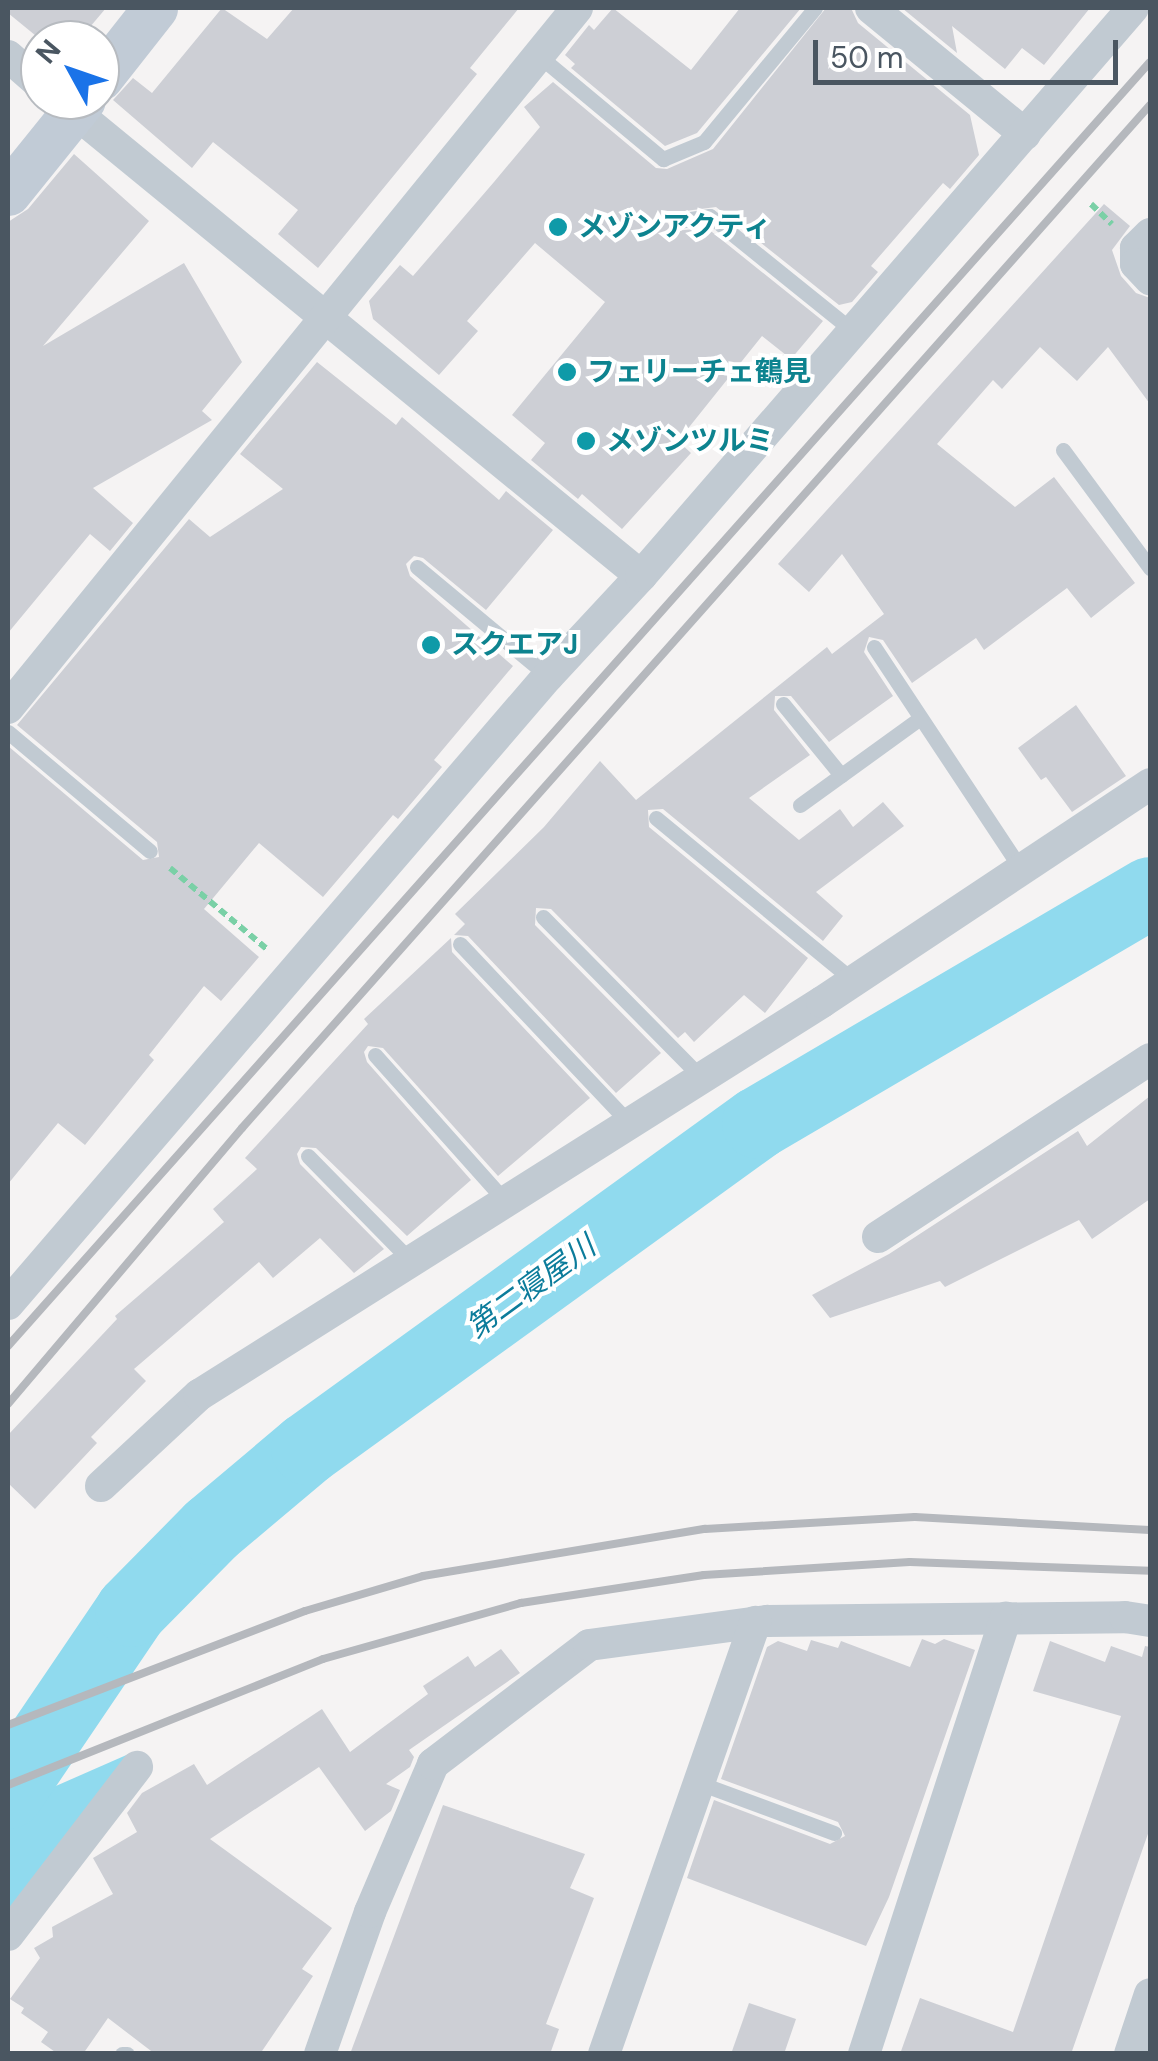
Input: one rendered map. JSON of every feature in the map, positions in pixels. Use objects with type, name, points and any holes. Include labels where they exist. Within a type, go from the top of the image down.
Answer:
[{"type":"street","points":[[120,45],[156,8]]},
{"type":"street","points":[[8,708],[577,8]]},
{"type":"street","points":[[871,8],[1025,134]]},
{"type":"street","points":[[8,1304],[548,676],[642,576],[1133,8]]},
{"type":"street","points":[[8,193],[55,120]]},
{"type":"street","points":[[100,120],[327,318],[642,576]]},
{"type":"street","points":[[1150,234],[1136,248],[1136,264],[1150,279]]},
{"type":"street","points":[[101,1486],[199,1394],[854,982],[1150,784]]},
{"type":"street","points":[[878,1238],[1150,1059]]},
{"type":"street","points":[[320,2054],[370,1912],[433,1764],[589,1645],[755,1622],[1006,1618],[1150,1621]]},
{"type":"street","points":[[864,2054],[1006,1618]]},
{"type":"street","points":[[604,2054],[755,1622]]},
{"type":"street","points":[[8,1935],[137,1767]]},
{"type":"street","points":[[1130,2054],[1150,1994]]},
{"type":"lane","points":[[538,55],[663,159],[704,142],[815,8]]},
{"type":"lane","points":[[678,221],[710,216],[854,332]]},
{"type":"lane","points":[[1063,450],[1150,568]]},
{"type":"lane","points":[[416,567],[548,676]]},
{"type":"lane","points":[[874,648],[1022,871]]},
{"type":"lane","points":[[782,704],[841,776]]},
{"type":"lane","points":[[800,805],[920,718]]},
{"type":"lane","points":[[8,732],[150,851]]},
{"type":"lane","points":[[656,818],[854,982]]},
{"type":"lane","points":[[543,916],[702,1078]]},
{"type":"lane","points":[[460,944],[630,1124]]},
{"type":"lane","points":[[375,1055],[505,1202]]},
{"type":"lane","points":[[308,1156],[410,1262]]},
{"type":"lane","points":[[699,1782],[834,1833]]},
{"type":"path","points":[[150,851],[293,972]]},
{"type":"water","points":[[131,1753],[8,1913],[8,1807]]},
{"type":"building","points":[[8,8],[106,8],[96,20],[20,23],[8,13]]},
{"type":"building","points":[[222,8],[267,39],[294,8],[519,8],[470,68],[477,74],[318,268],[278,234],[298,210],[213,142],[192,168],[120,106],[120,92],[133,78],[152,93]]},
{"type":"building","points":[[613,8],[691,70],[740,8],[801,8],[697,133],[665,146],[571,68],[575,64],[565,55],[589,25],[594,30]]},
{"type":"building","points":[[826,8],[851,8],[858,23],[970,115],[979,155],[950,189],[943,183],[871,266],[878,272],[852,302],[839,305],[716,207],[670,213],[667,222],[673,231],[707,228],[823,321],[791,359],[762,336],[678,441],[691,453],[622,529],[582,494],[578,499],[531,460],[545,443],[512,415],[605,302],[535,243],[467,321],[478,331],[439,375],[373,319],[369,301],[400,265],[413,276],[494,182],[540,127],[524,107],[553,82],[656,168],[667,169],[713,149]]},
{"type":"building","points":[[902,8],[1090,8],[1044,65],[1022,48],[1005,69],[952,26],[957,53]]},
{"type":"building","points":[[74,154],[149,221],[43,346],[184,263],[242,362],[202,411],[212,420],[93,488],[133,523],[110,551],[90,534],[8,633],[8,222],[28,209]]},
{"type":"building","points":[[1104,204],[1130,226],[1112,250],[1121,276],[1136,293],[1150,298],[1150,404],[1108,347],[1077,381],[1040,347],[1002,389],[993,380],[937,444],[1015,507],[1054,477],[1135,583],[1091,618],[1067,588],[984,650],[976,638],[912,683],[883,640],[869,637],[864,652],[893,696],[829,742],[791,696],[775,696],[774,710],[810,755],[749,798],[799,840],[840,809],[853,827],[883,802],[904,826],[816,892],[843,916],[823,941],[663,809],[648,810],[649,827],[808,958],[765,1013],[744,995],[694,1042],[685,1032],[678,1038],[551,909],[536,908],[535,925],[661,1053],[616,1093],[468,936],[454,935],[465,924],[455,914],[544,827],[600,761],[636,800],[827,647],[832,654],[884,614],[842,554],[809,592],[778,564]]},
{"type":"building","points":[[317,362],[396,425],[402,417],[499,500],[506,491],[553,530],[486,610],[423,558],[414,556],[406,564],[410,576],[513,666],[434,760],[442,767],[398,819],[393,815],[323,897],[259,843],[204,909],[259,957],[221,1001],[204,986],[149,1055],[154,1060],[85,1145],[58,1123],[8,1184],[8,746],[143,860],[159,857],[157,842],[17,725],[189,519],[210,537],[283,489],[240,454]]},
{"type":"building","points":[[1076,705],[1126,776],[1072,812],[1046,777],[1041,780],[1018,748]]},
{"type":"building","points":[[451,938],[452,952],[590,1098],[498,1176],[383,1048],[368,1046],[364,1052],[367,1062],[471,1180],[407,1236],[316,1148],[301,1147],[297,1154],[300,1164],[384,1249],[354,1273],[320,1238],[273,1278],[259,1262],[134,1369],[146,1381],[91,1437],[97,1443],[35,1509],[8,1483],[8,1435],[117,1319],[115,1316],[224,1222],[213,1209],[257,1169],[245,1158],[368,1024],[364,1019]]},
{"type":"building","points":[[1150,1096],[1150,1199],[1092,1239],[1079,1220],[945,1287],[940,1281],[830,1318],[812,1295],[889,1254],[1078,1131],[1087,1146]]},
{"type":"building","points":[[922,1639],[935,1644],[944,1639],[975,1650],[889,1897],[866,1946],[687,1878],[714,1800],[830,1844],[845,1836],[838,1822],[721,1779],[767,1647],[778,1641],[807,1651],[811,1640],[838,1648],[841,1641],[910,1667]]},
{"type":"building","points":[[1050,1641],[1105,1662],[1111,1646],[1142,1657],[1145,1646],[1150,1647],[1150,1828],[1071,2054],[900,2054],[920,1998],[1013,2032],[1121,1716],[1033,1691]]},
{"type":"building","points":[[501,1649],[520,1673],[409,1750],[414,1757],[410,1767],[386,1784],[400,1790],[391,1811],[365,1831],[319,1767],[210,1839],[332,1928],[302,1969],[313,1976],[260,2054],[155,2054],[108,2018],[83,2054],[58,2054],[41,2042],[48,2032],[21,2013],[24,2008],[10,1999],[40,1958],[34,1948],[53,1937],[52,1927],[113,1894],[93,1858],[137,1832],[127,1813],[142,1793],[194,1764],[207,1785],[322,1709],[350,1752],[428,1694],[423,1686],[468,1656],[475,1667]]},
{"type":"building","points":[[443,1805],[585,1854],[570,1888],[594,1898],[546,2024],[559,2029],[550,2054],[350,2054]]},
{"type":"building","points":[[749,2003],[796,2019],[784,2054],[731,2054]]},
{"type":"waterway","name":"第二寝屋川","points":[[8,1793],[131,1611],[212,1529],[307,1449],[758,1123],[1150,893]]},
{"type":"railway","points":[[8,1346],[1150,62]]},
{"type":"railway","points":[[8,1404],[242,1128],[1150,105]]},
{"type":"railway","points":[[8,1725],[305,1611],[423,1576],[705,1529],[915,1517],[1150,1530]]},
{"type":"railway","points":[[8,1785],[323,1659],[521,1603],[704,1575],[910,1562],[1150,1571]]},
{"type":"place","name":"メゾンアクティ","points":[[558,227]]},
{"type":"place","name":"フェリーチェ鶴見","points":[[567,372]]},
{"type":"place","name":"メゾンツルミ","points":[[586,441]]},
{"type":"place","name":"スクエアJ","points":[[431,645]]}]
